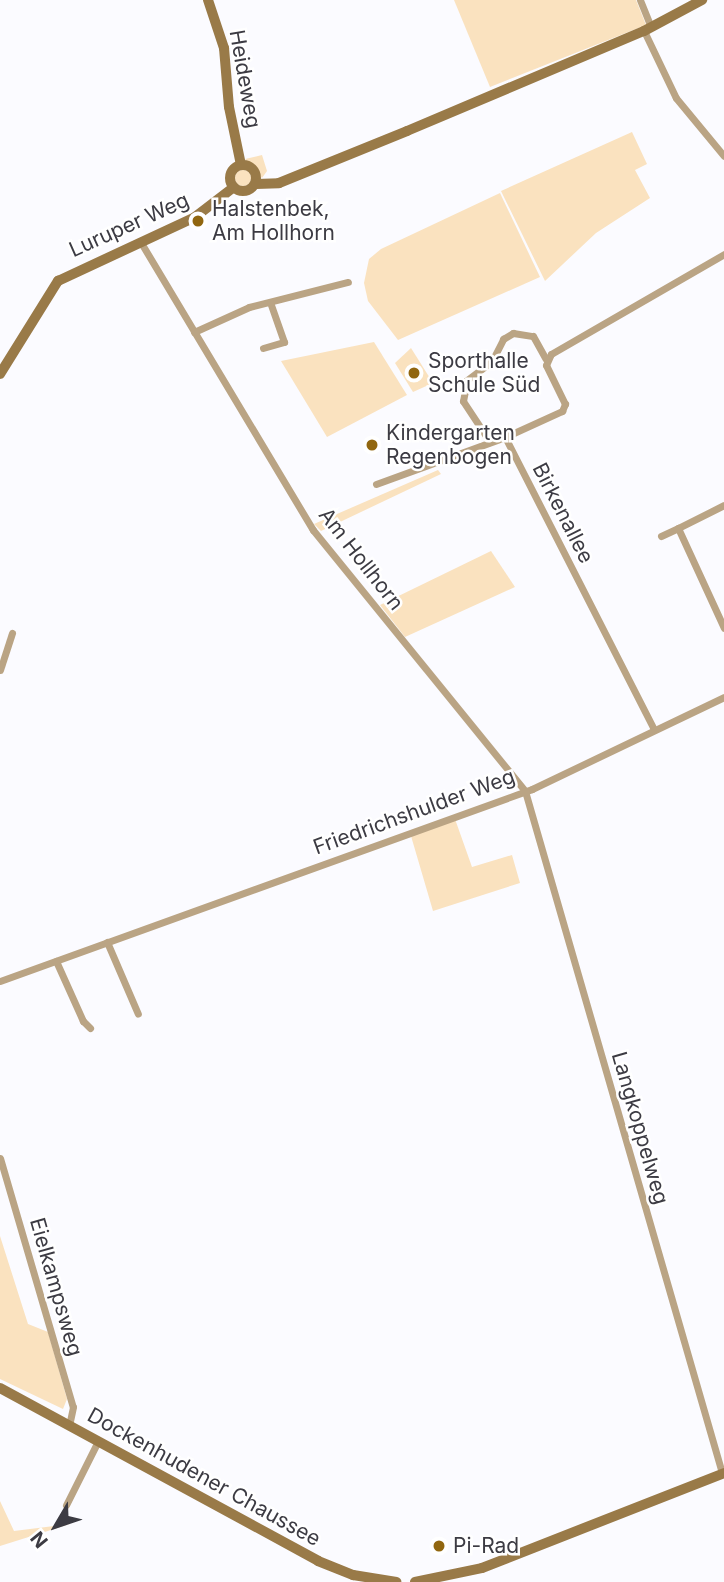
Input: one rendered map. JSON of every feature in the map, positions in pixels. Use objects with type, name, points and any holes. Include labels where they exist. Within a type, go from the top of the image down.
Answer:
[{"type":"street","name":"Heideweg","points":[[208,0],[224,48],[229,107],[241,166]]},
{"type":"street","points":[[640,0],[648,29],[676,98],[724,156]]},
{"type":"street","points":[[256,184],[253,171],[241,166],[231,174],[234,187],[245,192],[256,184],[279,183],[648,29],[702,0]]},
{"type":"street","name":"Luruper Weg","points":[[0,374],[58,281],[139,240],[201,214],[234,187]]},
{"type":"street","name":"Am Hollhorn","points":[[139,240],[313,530],[525,791]]},
{"type":"street","points":[[546,359],[724,254]]},
{"type":"street","points":[[194,332],[270,302],[348,282]]},
{"type":"street","points":[[263,348],[284,342],[270,302]]},
{"type":"street","points":[[376,484],[505,437],[562,411],[565,404],[533,336],[513,333],[503,339],[492,361],[467,380],[463,401],[490,442]]},
{"type":"street","name":"Birkenallee","points":[[505,437],[654,729]]},
{"type":"street","points":[[661,536],[724,505]]},
{"type":"street","points":[[678,528],[724,628]]},
{"type":"street","points":[[0,670],[12,634]]},
{"type":"street","name":"Friedrichshulder Weg","points":[[0,981],[525,791],[724,697]]},
{"type":"street","name":"Langkoppelweg","points":[[525,791],[723,1473]]},
{"type":"street","points":[[107,942],[138,1014]]},
{"type":"street","points":[[56,961],[83,1021],[90,1028]]},
{"type":"street","name":"Eielkampsweg","points":[[0,1158],[73,1407],[69,1426]]},
{"type":"street","name":"Dockenhudener Chaussee","points":[[0,1388],[327,1565],[396,1582]]},
{"type":"street","points":[[66,1505],[98,1441]]},
{"type":"street","points":[[415,1582],[482,1568],[723,1473]]},
{"type":"shaded area","points":[[454,0],[636,0],[646,25],[490,87]]},
{"type":"shaded area","points":[[632,132],[647,164],[635,170],[650,198],[596,233],[545,281],[501,191]]},
{"type":"shaded area","points":[[262,155],[267,171],[262,178],[245,159]]},
{"type":"shaded area","points":[[240,170],[246,170],[251,178],[249,184],[240,186],[235,181],[235,175]]},
{"type":"shaded area","points":[[500,193],[540,277],[398,340],[368,301],[364,283],[369,259],[381,249]]},
{"type":"shaded area","points":[[374,342],[407,395],[327,437],[281,361]]},
{"type":"shaded area","name":"Sporthalle Schule Süd","points":[[411,348],[433,383],[413,392],[395,363]]},
{"type":"shaded area","points":[[438,470],[441,474],[321,531],[314,524]]},
{"type":"shaded area","points":[[491,551],[515,587],[405,637],[380,605]]},
{"type":"shaded area","points":[[455,819],[472,867],[512,855],[520,883],[433,911],[411,836]]},
{"type":"shaded area","points":[[0,1236],[28,1324],[48,1332],[67,1399],[63,1409],[0,1379]]},
{"type":"shaded area","points":[[0,1501],[14,1531],[70,1524],[0,1546]]},
{"type":"place","name":"Halstenbek, Am Hollhorn","points":[[198,221]]},
{"type":"place","name":"Sporthalle Schule Süd","points":[[414,373]]},
{"type":"place","name":"Kindergarten Regenbogen","points":[[372,445]]},
{"type":"place","name":"Pi-Rad","points":[[439,1546]]}]
